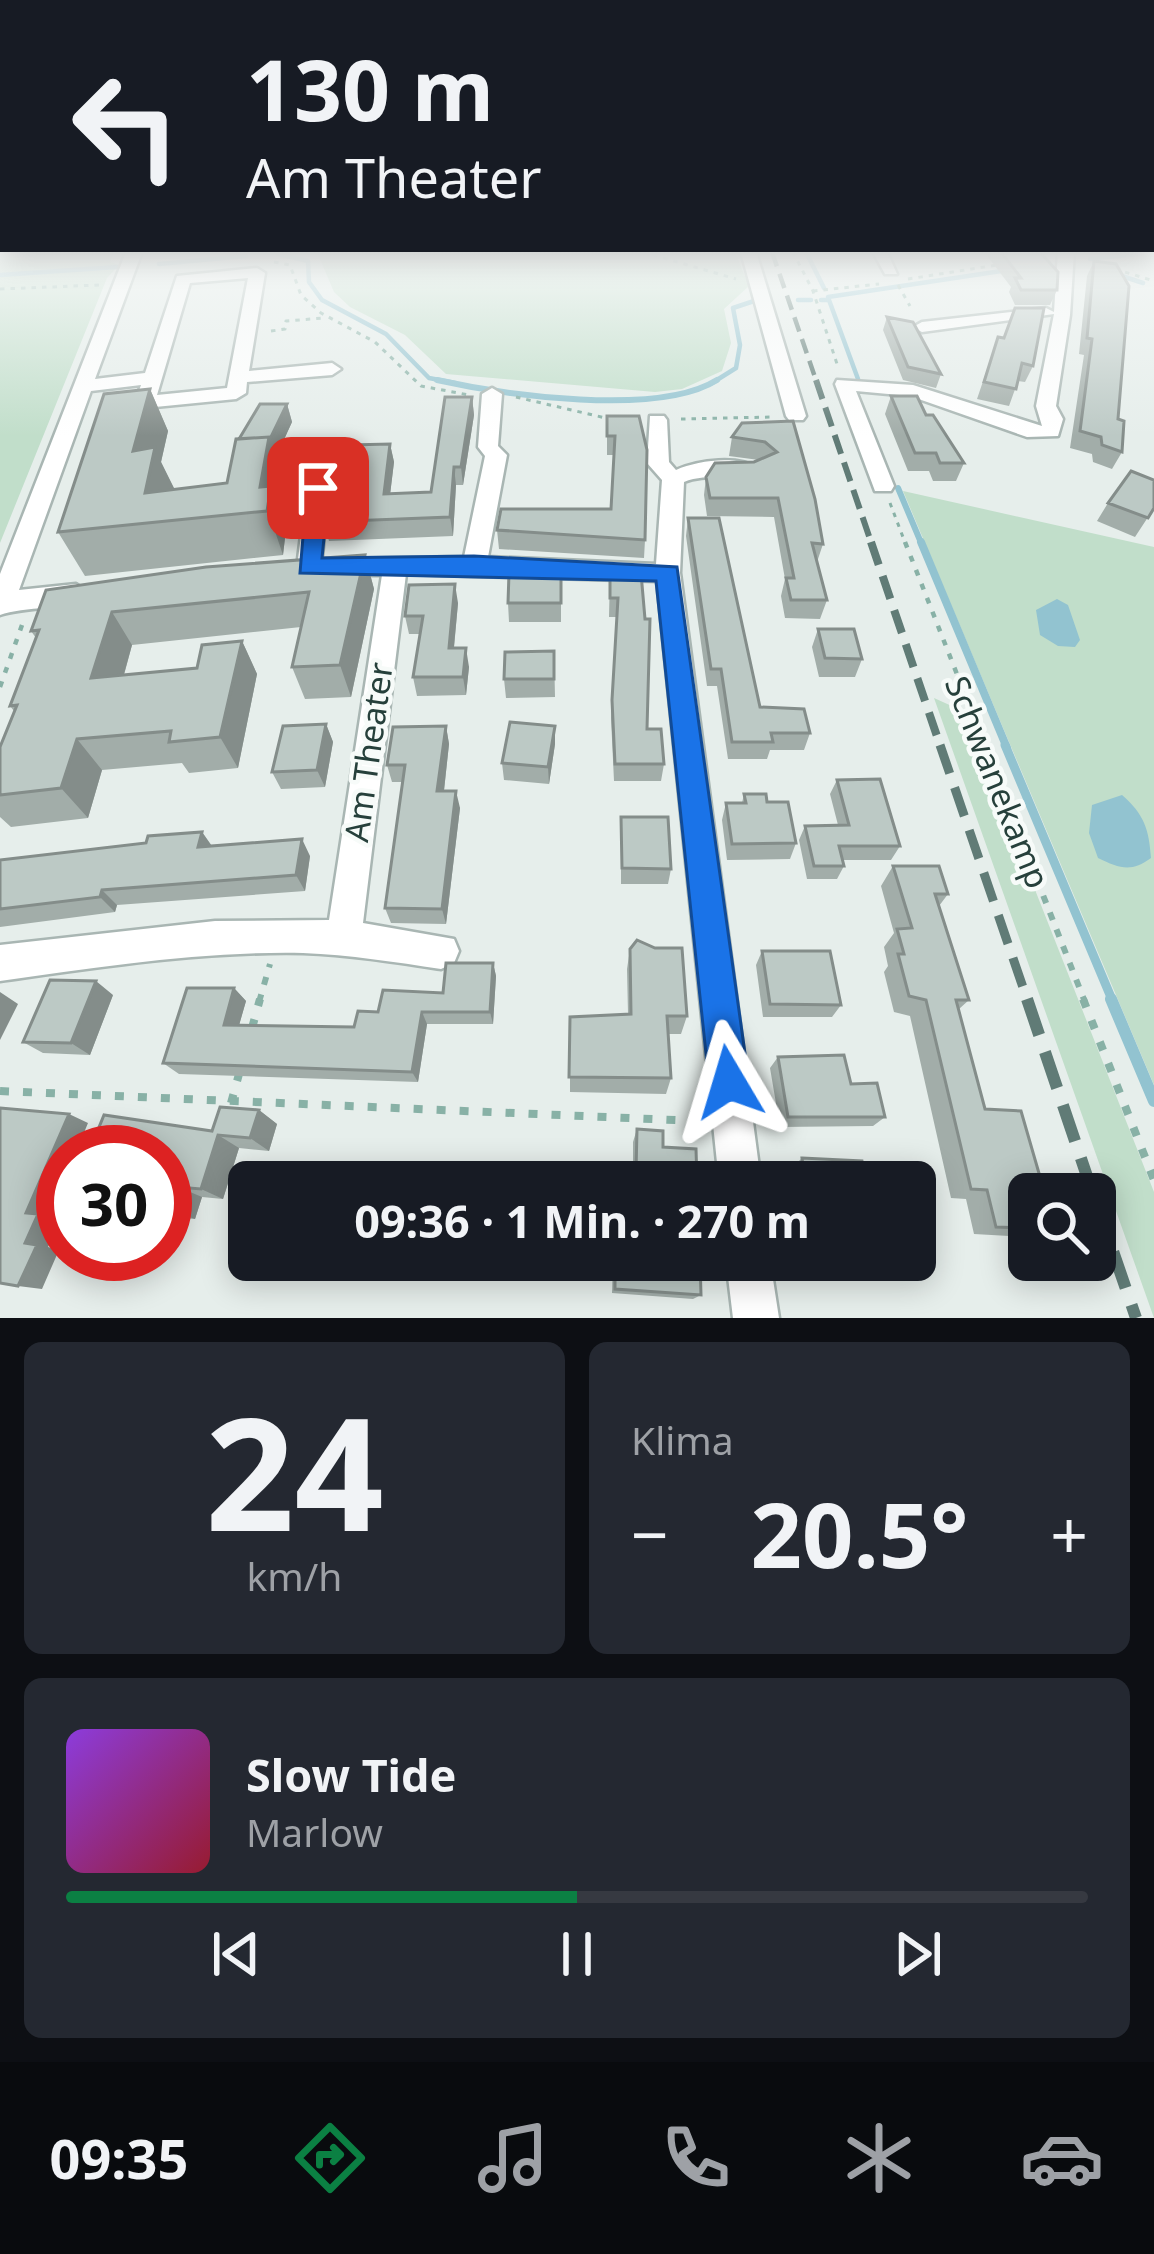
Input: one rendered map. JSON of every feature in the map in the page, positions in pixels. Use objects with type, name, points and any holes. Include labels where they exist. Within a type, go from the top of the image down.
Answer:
[{"type":"street","points":[[110,589],[1,603],[111,314]]},
{"type":"street","points":[[172,314],[145,402],[236,393],[250,314]]},
{"type":"street","points":[[766,314],[796,416]]},
{"type":"street","points":[[914,314],[924,330],[1021,314]]},
{"type":"street","points":[[883,486],[844,384],[913,391],[1019,427],[1047,442],[1054,425],[1046,406],[1062,315],[1034,314]]},
{"type":"street","points":[[239,377],[332,369]]},
{"type":"street","points":[[83,386],[152,378]]},
{"type":"street","points":[[474,565],[496,455],[488,447],[492,394]]},
{"type":"street","points":[[1019,427],[1017,418],[1046,406]]},
{"type":"street","points":[[657,420],[658,463],[673,479],[668,573],[738,1161]]},
{"type":"street","points":[[322,449],[298,568],[474,565],[668,573]]},
{"type":"street","points":[[673,479],[700,468],[758,469]]},
{"type":"street","name":"Am Theater","points":[[344,938],[395,567]]},
{"type":"street","points":[[0,964],[159,942],[278,933],[441,951]]},
{"type":"street","points":[[751,1281],[756,1318]]},
{"type":"path","points":[[319,314],[373,340],[410,380],[433,391],[492,394],[611,419],[796,416]]},
{"type":"path","points":[[821,314],[844,384]]},
{"type":"path","points":[[247,334],[285,329],[286,321],[324,318]]},
{"type":"path","name":"Schwanekamp","points":[[883,486],[1154,1180]]},
{"type":"path","points":[[248,1040],[278,933]]},
{"type":"path","points":[[231,1103],[243,1061]]},
{"type":"path","points":[[0,1091],[733,1122]]},
{"type":"green space","points":[[0,314],[93,314],[0,543]]},
{"type":"green space","points":[[363,314],[725,314],[731,343],[722,371],[682,389],[655,392],[446,374],[405,335]]},
{"type":"green space","points":[[903,491],[1154,547],[1154,1085]]},
{"type":"green space","points":[[934,698],[965,712],[1154,1192],[1154,1318],[1116,1211],[1116,1173],[1103,1173]]},
{"type":"water","points":[[1057,599],[1068,605],[1080,640],[1075,647],[1058,646],[1040,635],[1036,610]]},
{"type":"water","points":[[1122,795],[1140,816],[1150,848],[1151,858],[1131,867],[1098,858],[1089,833],[1092,805]]},
{"type":"building","points":[[1013,314],[1043,314],[1033,366],[1022,363],[1016,389],[984,382],[998,337],[1004,338]]},
{"type":"building","points":[[1089,314],[1127,314],[1118,419],[1124,421],[1122,452],[1102,445],[1101,437],[1080,431],[1092,339],[1087,338]]},
{"type":"building","points":[[887,317],[913,322],[941,374],[908,367]]},
{"type":"building","points":[[150,389],[133,451],[155,447],[145,493],[227,483],[236,439],[269,437],[260,487],[271,486],[267,511],[58,532],[104,394]]},
{"type":"building","points":[[891,396],[917,396],[964,463],[940,463],[936,453],[915,453]]},
{"type":"building","points":[[445,397],[472,397],[461,467],[454,467],[450,517],[323,522],[349,445],[390,444],[384,494],[431,492]]},
{"type":"building","points":[[260,404],[287,404],[270,439],[239,439]]},
{"type":"building","points":[[607,416],[639,416],[647,450],[645,540],[497,530],[501,509],[611,509],[615,436],[607,436]]},
{"type":"building","points":[[793,421],[815,499],[823,544],[812,543],[827,600],[791,600],[786,578],[794,578],[778,498],[710,498],[706,477],[715,463],[754,462],[777,452],[765,442],[732,437],[742,423]]},
{"type":"building","points":[[1131,471],[1154,480],[1154,508],[1148,518],[1108,503]]},
{"type":"building","points":[[688,518],[719,518],[760,707],[804,709],[810,733],[771,733],[773,742],[732,742],[721,669],[711,669]]},
{"type":"building","points":[[365,555],[340,665],[292,667],[309,592],[112,612],[91,678],[197,668],[202,645],[242,641],[220,737],[169,742],[171,731],[77,739],[61,788],[0,795],[0,747],[39,630],[31,631],[46,590],[206,567]]},
{"type":"building","points":[[509,573],[561,573],[561,603],[508,603]]},
{"type":"building","points":[[610,573],[641,573],[645,619],[650,619],[647,729],[661,729],[664,764],[615,764],[612,700],[618,598],[610,598]]},
{"type":"building","points":[[455,584],[449,648],[466,648],[463,677],[413,677],[423,616],[405,616],[409,585]]},
{"type":"building","points":[[818,629],[854,629],[862,659],[825,658]]},
{"type":"building","points":[[554,651],[554,679],[504,679],[505,652]]},
{"type":"building","points":[[510,722],[555,726],[548,767],[502,763]]},
{"type":"building","points":[[326,724],[317,770],[272,772],[283,726]]},
{"type":"building","points":[[446,726],[437,791],[456,791],[442,909],[385,908],[405,765],[387,765],[393,727]]},
{"type":"building","points":[[880,779],[900,846],[839,846],[844,866],[814,866],[805,826],[849,825],[837,780]]},
{"type":"building","points":[[744,794],[766,794],[767,802],[788,802],[796,843],[732,844],[726,803],[746,803]]},
{"type":"building","points":[[621,817],[668,817],[671,869],[622,868]]},
{"type":"building","points":[[202,832],[198,847],[302,839],[296,875],[102,890],[100,897],[0,909],[0,860]]},
{"type":"building","points":[[893,866],[939,866],[948,894],[935,894],[969,1000],[956,1000],[985,1109],[1021,1111],[1039,1173],[1008,1173],[1008,1227],[996,1227],[987,1190],[971,1189],[926,1000],[909,996],[897,929],[912,928]]},
{"type":"building","points":[[637,940],[655,948],[682,948],[687,1016],[667,1016],[671,1078],[569,1077],[570,1017],[631,1014],[630,949]]},
{"type":"building","points":[[762,951],[830,951],[841,1005],[770,1004]]},
{"type":"building","points":[[446,963],[493,963],[490,1012],[422,1012],[412,1072],[163,1063],[187,988],[234,988],[224,1025],[354,1027],[358,1011],[378,1012],[383,990],[443,993]]},
{"type":"building","points":[[50,980],[96,981],[71,1043],[23,1042]]},
{"type":"building","points":[[844,1055],[851,1084],[877,1083],[885,1117],[788,1117],[778,1057]]},
{"type":"building","points":[[220,1107],[259,1110],[250,1138],[218,1135],[201,1189],[192,1188],[192,1128],[212,1131]]},
{"type":"building","points":[[0,1108],[69,1114],[64,1125],[36,1125],[36,1190],[26,1213],[36,1214],[36,1218],[25,1243],[36,1247],[18,1286],[0,1283]]},
{"type":"building","points":[[104,1115],[172,1125],[100,1125]]},
{"type":"building","points":[[637,1129],[663,1131],[663,1147],[696,1149],[696,1161],[636,1161]]},
{"type":"building","points":[[615,1281],[701,1281],[701,1295],[615,1289]]},
{"type":"waterway","points":[[347,314],[386,334],[429,378],[455,383]]},
{"type":"waterway","points":[[716,380],[736,368],[740,345],[734,314]]},
{"type":"waterway","points":[[834,314],[858,379]]},
{"type":"waterway","points":[[437,380],[580,400],[658,398],[716,380]]},
{"type":"waterway","points":[[712,383],[716,380]]},
{"type":"waterway","points":[[898,488],[922,545]]},
{"type":"waterway","points":[[921,542],[1007,748]]},
{"type":"waterway","points":[[1005,745],[1113,1002]]},
{"type":"waterway","points":[[1111,999],[1154,1101]]},
{"type":"railway","points":[[793,314],[817,383]]},
{"type":"railway","points":[[816,380],[872,545]]},
{"type":"railway","points":[[871,542],[941,748]]},
{"type":"railway","points":[[940,745],[1028,1002]]},
{"type":"railway","points":[[1027,999],[1086,1173]]},
{"type":"railway","points":[[1116,1260],[1136,1318]]},
{"type":"route","points":[[318,488],[309,567],[474,565],[668,573],[729,1082]]}]
